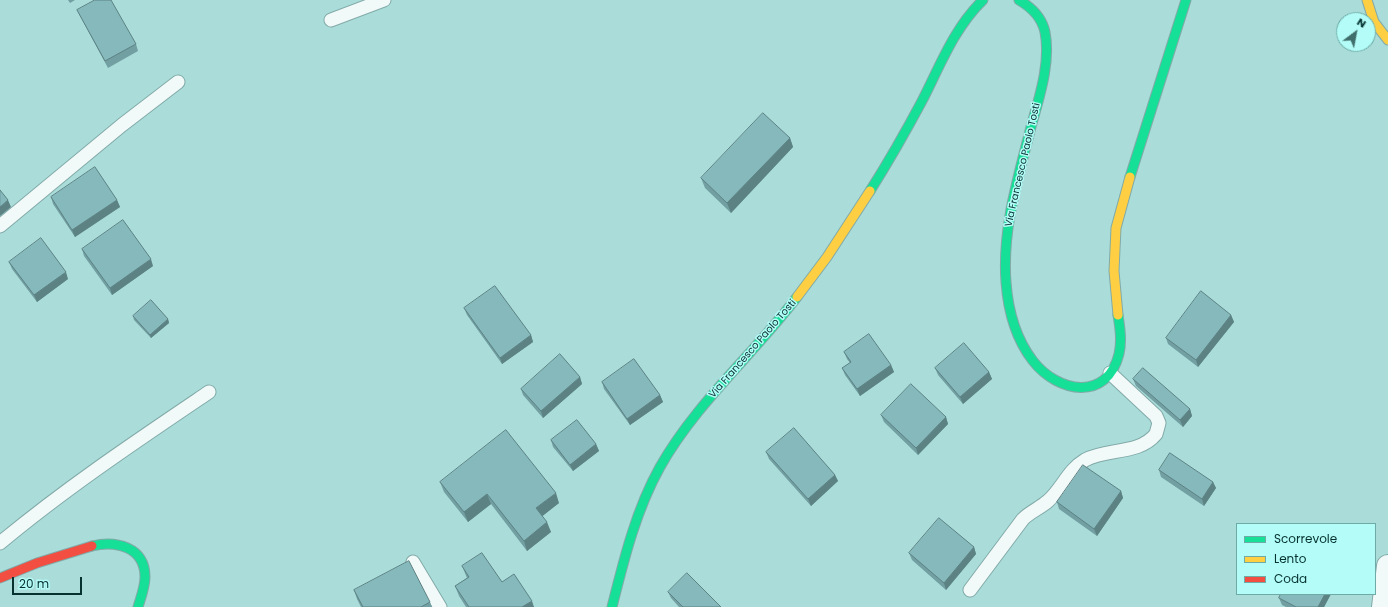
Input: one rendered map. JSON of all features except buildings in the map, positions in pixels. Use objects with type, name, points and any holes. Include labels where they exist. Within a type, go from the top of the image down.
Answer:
[{"type":"main road","name":"Via Francesco Paolo Tosti","points":[[612,607],[632,533],[641,508],[660,467],[693,419],[790,305],[842,237],[894,152],[960,30],[974,9],[983,0]]},
{"type":"main road","name":"Via Francesco Paolo Tosti","points":[[1018,0],[1034,12],[1041,21],[1045,31],[1046,54],[1042,81],[1012,203],[1007,236],[1006,282],[1012,317],[1021,342],[1028,353],[1044,372],[1057,382],[1070,388],[1083,389],[1101,382],[1110,373],[1117,362],[1121,342],[1114,271],[1116,228],[1132,170],[1186,0]]},
{"type":"main road","points":[[1367,0],[1369,12],[1379,31],[1388,40]]},
{"type":"main road","points":[[0,578],[44,560],[94,546],[116,543],[132,551],[140,559],[145,568],[146,584],[138,607]]},
{"type":"street","points":[[1383,607],[1388,566]]},
{"type":"lane","points":[[332,20],[384,0]]},
{"type":"lane","points":[[0,226],[122,125],[178,82]]},
{"type":"lane","points":[[970,590],[1023,519],[1031,511],[1047,502],[1080,464],[1102,454],[1140,445],[1156,434],[1159,423],[1156,416],[1110,373]]},
{"type":"lane","points":[[0,543],[38,511],[85,477],[209,392]]},
{"type":"lane","points":[[413,562],[440,607]]},
{"type":"traffic: fast","points":[[870,191],[910,124],[948,48],[964,23],[983,0]]},
{"type":"traffic: fast","points":[[1019,0],[1032,10],[1044,27],[1046,56],[1041,92],[1016,184],[1006,243],[1006,282],[1014,324],[1027,352],[1043,372],[1068,386],[1081,388],[1093,386],[1104,380],[1113,369],[1119,354],[1120,344],[1118,315]]},
{"type":"traffic: fast","points":[[1130,177],[1186,0]]},
{"type":"traffic: fast","points":[[612,607],[637,518],[660,467],[690,422],[797,297]]},
{"type":"traffic: fast","points":[[92,546],[101,544],[119,545],[135,552],[144,567],[145,577],[144,588],[138,607]]},
{"type":"traffic: slow","points":[[1367,0],[1374,22],[1388,40]]},
{"type":"traffic: slow","points":[[1118,315],[1114,271],[1116,228],[1130,177]]},
{"type":"traffic: slow","points":[[797,297],[827,257],[870,191]]},
{"type":"traffic: jam","points":[[0,578],[37,563],[92,546]]}]
